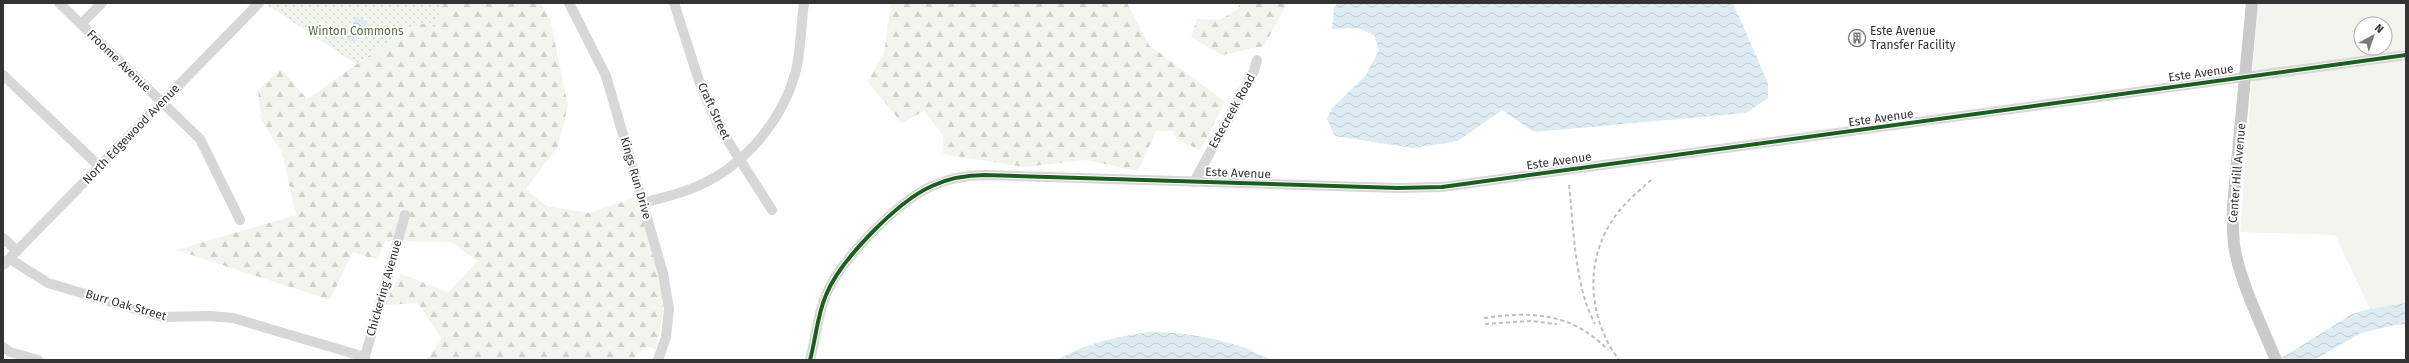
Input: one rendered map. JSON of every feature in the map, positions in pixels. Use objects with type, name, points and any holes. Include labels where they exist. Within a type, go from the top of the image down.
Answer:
[{"type":"main road","name":"Center Hill Avenue","points":[[2252,3],[2233,205],[2232,232],[2241,270],[2274,355]]},
{"type":"street","name":"Froome Avenue","points":[[59,3],[200,138],[240,220]]},
{"type":"street","points":[[81,24],[102,3]]},
{"type":"street","name":"North Edgewood Avenue","points":[[10,258],[259,3]]},
{"type":"street","name":"Kings Run Drive","points":[[569,3],[606,76],[663,273],[669,309],[666,337],[658,360]]},
{"type":"street","name":"Craft Street","points":[[674,3],[701,87],[720,127],[739,160],[772,210]]},
{"type":"street","points":[[643,204],[697,186],[724,171],[739,160],[767,130],[782,106],[796,67],[804,3]]},
{"type":"street","name":"Este Avenue","points":[[810,360],[821,310],[838,273],[851,256],[907,201],[932,186],[959,177],[985,175],[1398,188],[1442,187],[2406,55]]},
{"type":"street","name":"Estecreek Road","points":[[1194,182],[1254,71],[1257,60]]},
{"type":"street","points":[[3,75],[99,166]]},
{"type":"street","name":"Chickering Avenue","points":[[364,358],[405,215]]},
{"type":"street","name":"Burr Oak Street","points":[[3,238],[10,258],[48,283],[162,317],[210,316],[233,318],[364,358]]},
{"type":"street","points":[[6,353],[38,360]]},
{"type":"green space","name":"Winton Commons","points":[[264,3],[443,3],[436,27],[417,22],[356,64]]},
{"type":"green space","points":[[443,3],[540,3],[550,18],[568,106],[558,146],[526,189],[546,206],[589,213],[636,197],[662,287],[663,313],[656,350],[647,346],[632,360],[426,360],[442,339],[418,303],[384,305],[401,274],[448,292],[478,261],[450,242],[385,241],[377,260],[353,252],[330,300],[176,250],[296,215],[282,153],[261,119],[258,91],[281,69],[307,99],[417,22],[436,27]]},
{"type":"green space","points":[[891,3],[1127,3],[1149,45],[1225,102],[1200,150],[1178,140],[1172,131],[1156,131],[1138,171],[1086,160],[1024,167],[943,154],[943,135],[924,111],[902,123],[868,82],[884,53]]},
{"type":"green space","points":[[1240,3],[1287,3],[1264,46],[1222,55],[1191,37],[1197,19],[1220,20],[1237,10]]},
{"type":"green space","points":[[2258,3],[2406,3],[2406,303],[2370,309],[2335,235],[2240,232]]},
{"type":"water","points":[[1338,3],[1733,3],[1768,83],[1768,98],[1746,113],[1534,132],[1502,110],[1458,141],[1413,148],[1335,136],[1327,119],[1332,108],[1366,75],[1379,50],[1374,35],[1358,28],[1332,29],[1334,7]]},
{"type":"water","points":[[357,16],[368,23],[354,43],[344,36]]},
{"type":"water","points":[[2406,303],[2406,324],[2361,333],[2314,360],[2275,360],[2285,356],[2352,314],[2370,309]]},
{"type":"water","points":[[1148,332],[1205,337],[1243,347],[1273,360],[1057,360],[1090,345],[1124,336]]},
{"type":"railway","points":[[1612,350],[1603,333],[1594,297],[1596,261],[1601,243],[1609,226],[1623,206],[1651,180]]},
{"type":"railway","points":[[1569,185],[1579,274],[1588,309],[1595,324]]},
{"type":"railway","points":[[1484,318],[1519,315],[1535,315],[1551,318],[1580,328],[1608,350]]},
{"type":"railway","points":[[1485,324],[1531,321],[1557,324]]},
{"type":"railway","points":[[1610,347],[1619,360]]},
{"type":"cycle path","points":[[810,360],[826,295],[833,281],[857,249],[903,204],[938,183],[958,178],[985,175],[1398,188],[1442,187],[2406,55]]},
{"type":"place","name":"Este Avenue Transfer Facility","points":[[1857,38]]}]
